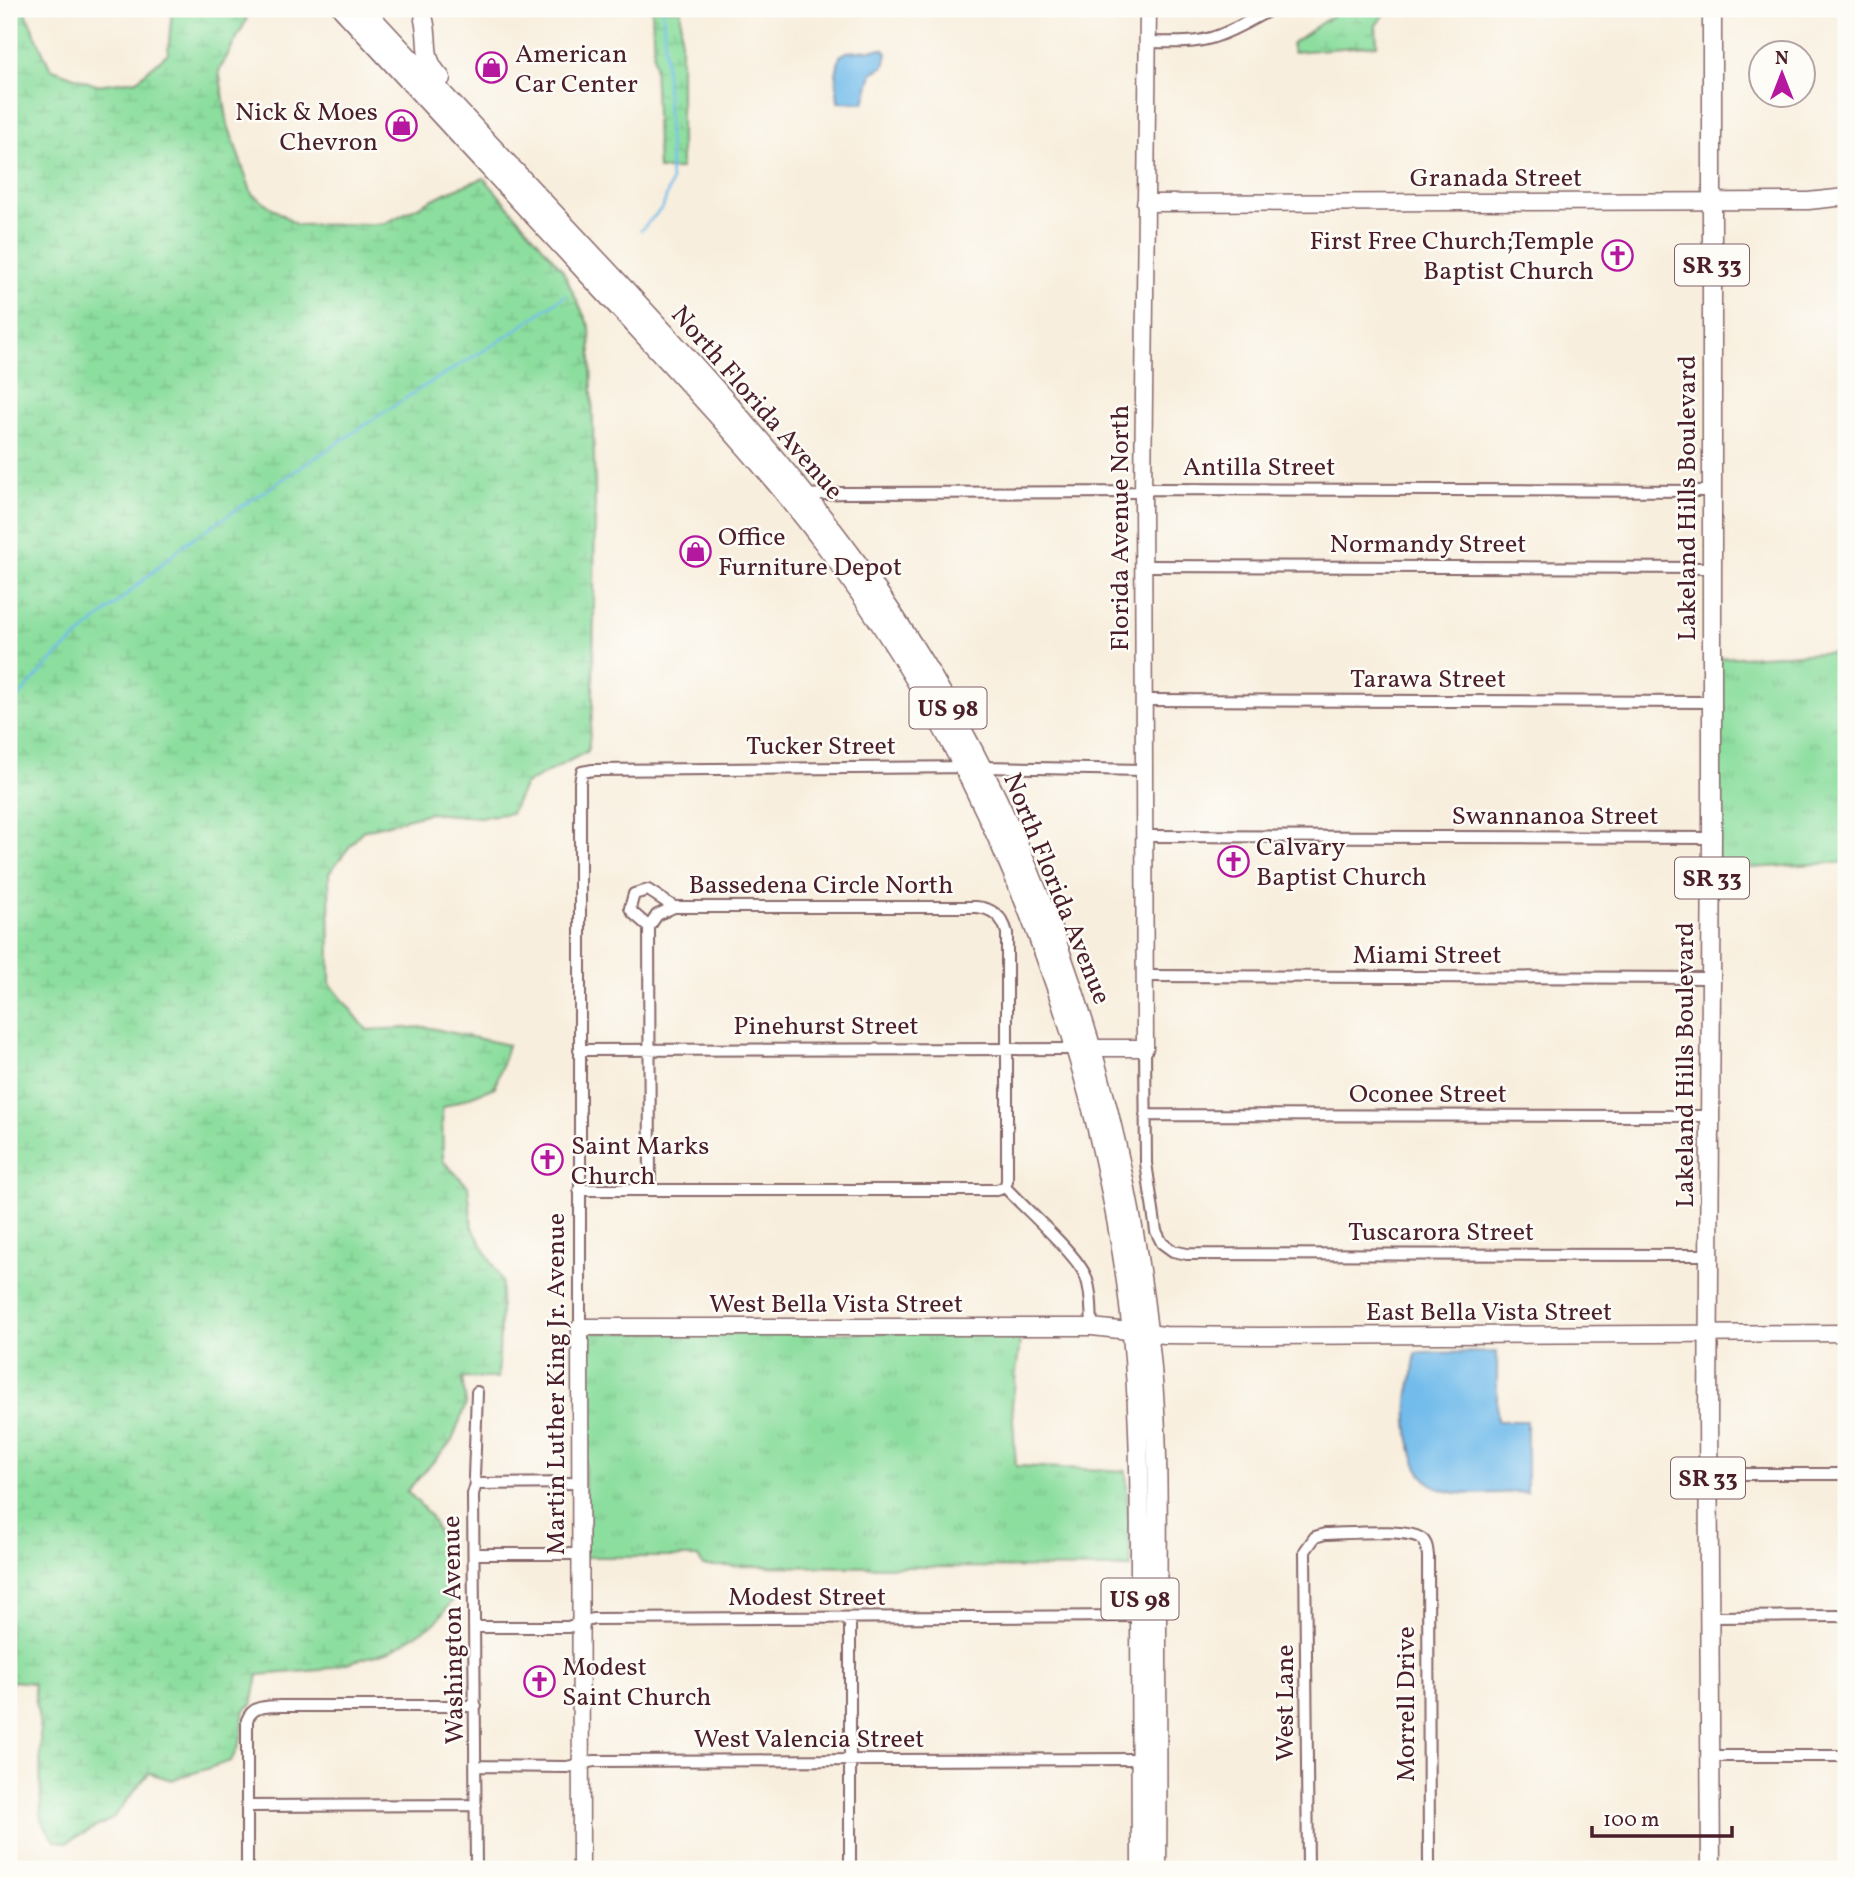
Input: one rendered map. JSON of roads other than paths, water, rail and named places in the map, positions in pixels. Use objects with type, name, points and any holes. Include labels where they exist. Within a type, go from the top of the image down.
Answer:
[{"type":"main road","name":"US 98","points":[[342,9],[394,53]]},
{"type":"main road","name":"US 98","points":[[364,9],[394,53]]},
{"type":"main road","name":"Lakeland Hills Boulevard","points":[[1711,1869],[1708,1336],[1712,838],[1712,9]]},
{"type":"main road","points":[[424,20],[431,68],[464,102],[474,127]]},
{"type":"main road","name":"North Florida Avenue","points":[[394,53],[474,127],[730,405],[807,495],[902,628],[981,767],[1043,907],[1083,1049],[1122,1256],[1140,1331],[1156,1436],[1157,1869]]},
{"type":"main road","name":"North Florida Avenue","points":[[394,53],[524,205],[743,444],[797,509],[857,591],[922,693],[988,817],[1083,1049]]},
{"type":"main road","points":[[524,205],[550,222],[618,294],[631,296]]},
{"type":"main road","points":[[630,320],[639,320],[648,327],[714,396],[730,405]]},
{"type":"main road","points":[[743,444],[764,457],[836,546],[847,549]]},
{"type":"main road","name":"North Florida Avenue","points":[[1140,1331],[1141,1869]]},
{"type":"main road","points":[[1140,1616],[1148,1621],[1150,1692],[1157,1717]]},
{"type":"main road","points":[[1141,1767],[1148,1794],[1150,1869]]},
{"type":"street","name":"Florida Avenue North","points":[[1145,1048],[1143,492],[1148,9]]},
{"type":"street","points":[[1149,42],[1209,38],[1233,30],[1272,9]]},
{"type":"street","name":"Granada Street","points":[[1145,203],[1808,201],[1846,197]]},
{"type":"street","name":"Antilla Street","points":[[807,495],[1143,492],[1153,489],[1254,488],[1712,491]]},
{"type":"street","name":"Normandy Street","points":[[1144,566],[1712,568]]},
{"type":"street","name":"Tarawa Street","points":[[1144,700],[1712,702]]},
{"type":"street","name":"Tucker Street","points":[[582,772],[962,767],[1144,770]]},
{"type":"street","name":"Martin Luther King Jr. Avenue","points":[[581,1869],[579,1050],[582,772]]},
{"type":"street","name":"Swannanoa Street","points":[[1145,836],[1712,838]]},
{"type":"street","points":[[650,1190],[649,927],[630,908],[634,894],[648,890],[674,907]]},
{"type":"street","name":"Bassedena Circle North","points":[[649,927],[657,915],[674,907],[985,908],[1000,918],[1007,933],[1007,1049]]},
{"type":"street","name":"Miami Street","points":[[1143,976],[1711,978]]},
{"type":"street","points":[[1145,1048],[1145,1115]]},
{"type":"street","name":"Pinehurst Street","points":[[579,1050],[1145,1048]]},
{"type":"street","points":[[579,1191],[997,1191],[1004,1187],[1007,1181],[1007,1049]]},
{"type":"street","name":"Oconee Street","points":[[1145,1115],[1711,1116]]},
{"type":"street","name":"Tuscarora Street","points":[[1145,1115],[1146,1163],[1156,1231],[1162,1243],[1173,1251],[1187,1254],[1709,1255]]},
{"type":"street","points":[[1004,1187],[1081,1268],[1086,1276],[1090,1296],[1092,1327]]},
{"type":"street","name":"West Bella Vista Street","points":[[580,1327],[1092,1327],[1140,1331]]},
{"type":"street","name":"East Bella Vista Street","points":[[1140,1331],[1166,1335],[1245,1336],[1708,1336],[1846,1333]]},
{"type":"street","name":"Washington Avenue","points":[[476,1869],[475,1554],[472,1494],[476,1485],[477,1392]]},
{"type":"street","points":[[1708,1474],[1846,1474]]},
{"type":"street","points":[[476,1485],[580,1483]]},
{"type":"street","name":"West Lane","points":[[1307,1869],[1305,1551],[1313,1539],[1325,1534],[1408,1533],[1423,1539]]},
{"type":"street","name":"Morrell Drive","points":[[1423,1539],[1427,1545],[1428,1556],[1429,1869]]},
{"type":"street","points":[[475,1554],[580,1554]]},
{"type":"street","name":"Modest Street","points":[[475,1628],[568,1627],[593,1619],[1140,1616]]},
{"type":"street","points":[[1709,1617],[1846,1616]]},
{"type":"street","points":[[845,1619],[850,1623],[850,1869]]},
{"type":"street","points":[[247,1869],[247,1720],[250,1713],[260,1707],[476,1706]]},
{"type":"street","points":[[1710,1756],[1846,1756]]},
{"type":"street","name":"West Valencia Street","points":[[477,1766],[566,1767],[608,1761],[850,1760],[1141,1767]]},
{"type":"street","points":[[247,1805],[476,1805]]},
{"type":"water","points":[[883,49],[887,53],[884,66],[872,73],[864,103],[838,102],[836,74],[840,56],[847,52]]},
{"type":"water","points":[[1497,1352],[1497,1421],[1527,1421],[1527,1492],[1480,1494],[1443,1490],[1430,1483],[1419,1470],[1412,1450],[1408,1405],[1417,1353]]},
{"type":"waterway","points":[[641,230],[663,207],[671,182],[663,9]]},
{"type":"waterway","points":[[9,707],[57,655],[186,543],[418,390],[503,339],[566,295]]},
{"type":"place","name":"American Car Center","points":[[492,68]]},
{"type":"place","name":"Nick & Moes Chevron","points":[[401,126]]},
{"type":"place","name":"First Free Church;Temple Baptist Church","points":[[1617,255]]},
{"type":"place","name":"Office Furniture Depot","points":[[695,551]]},
{"type":"place","name":"Calvary Baptist Church","points":[[1233,861]]},
{"type":"place","name":"Saint Marks Church","points":[[548,1160]]},
{"type":"place","name":"Modest Saint Church","points":[[539,1681]]}]
